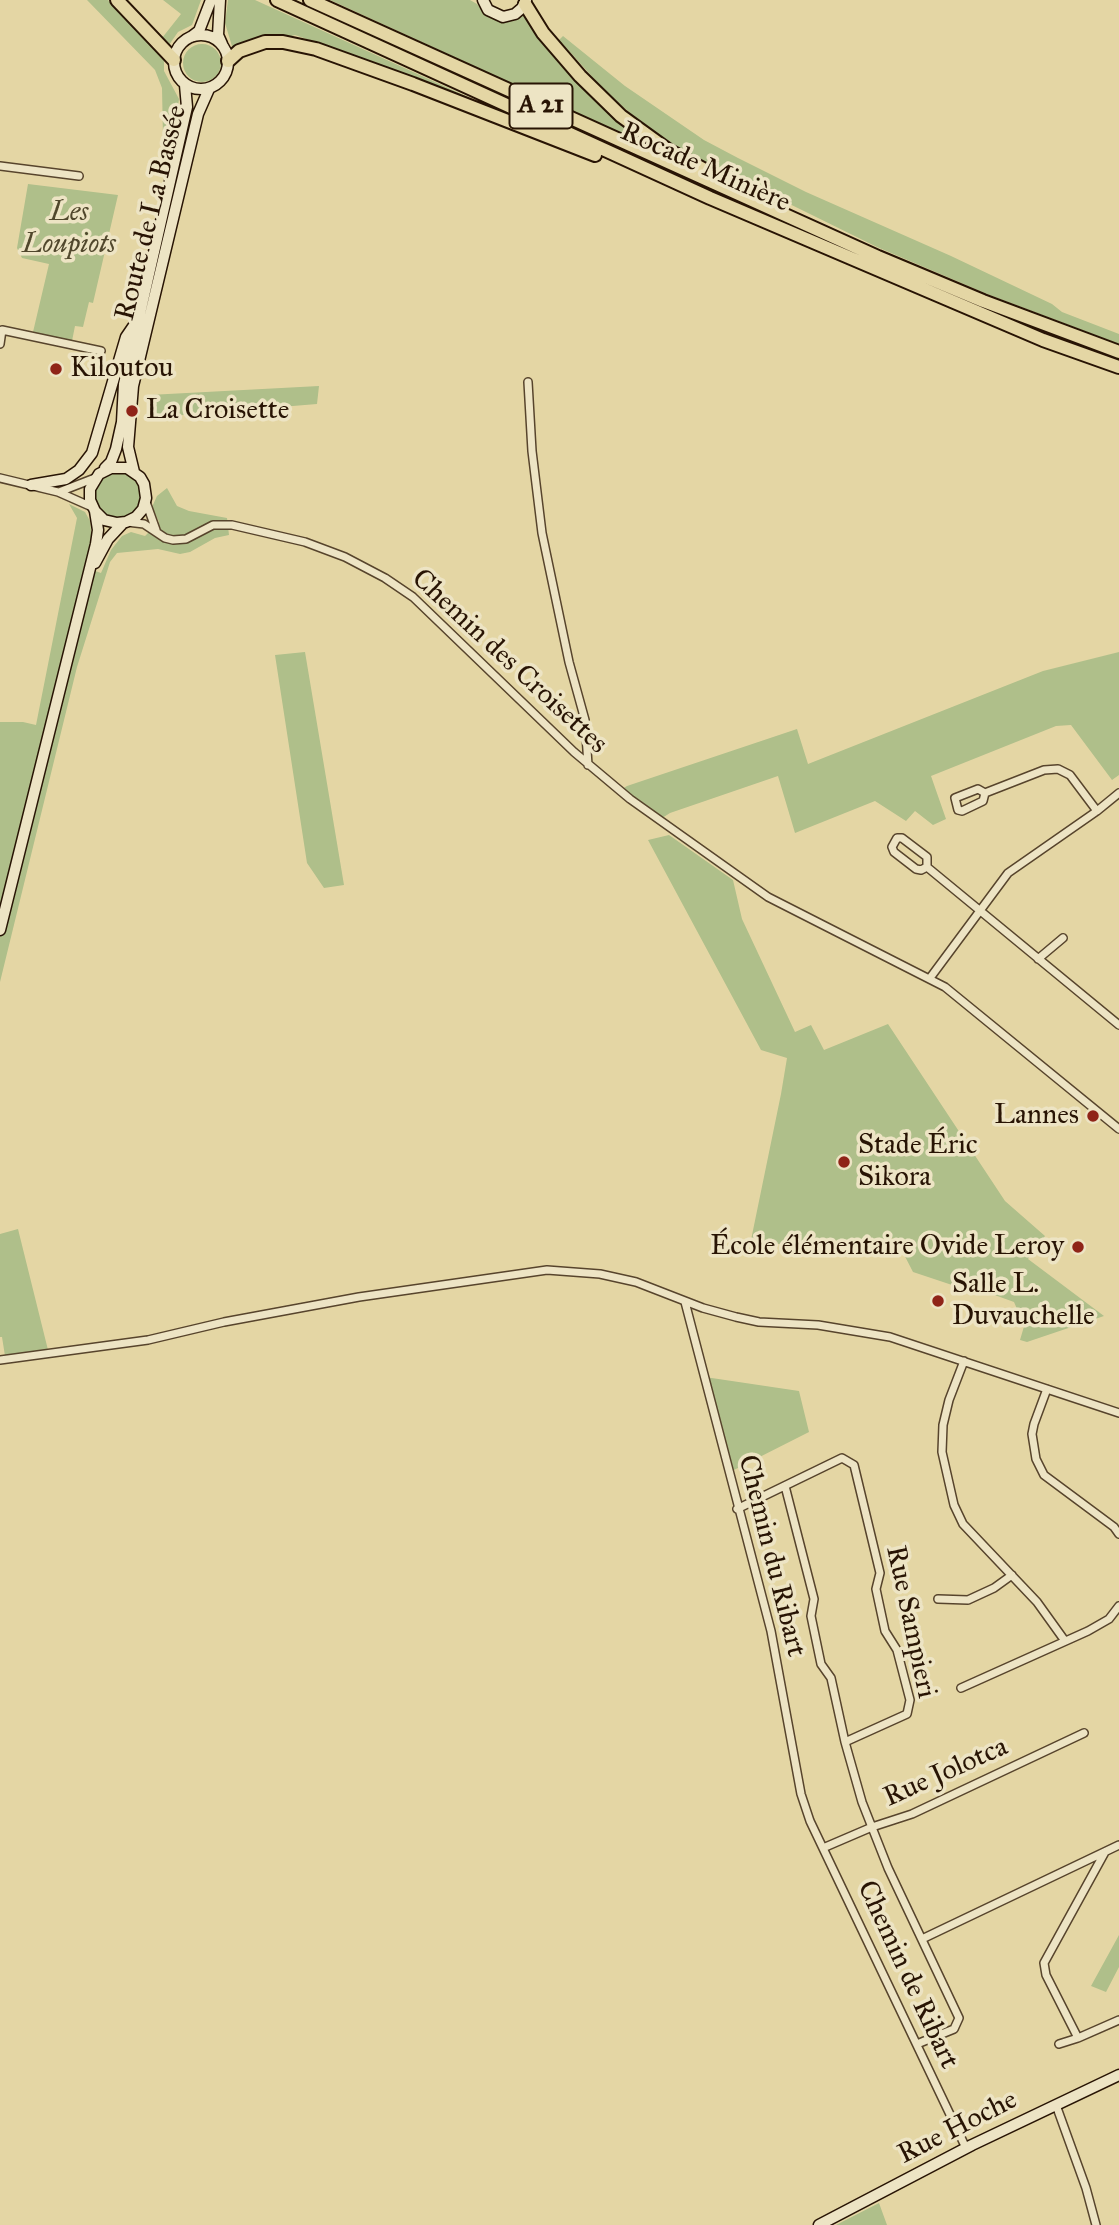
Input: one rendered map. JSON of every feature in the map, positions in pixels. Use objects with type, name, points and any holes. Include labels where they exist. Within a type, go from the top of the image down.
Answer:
[{"type":"highway","points":[[117,0],[174,60]]},
{"type":"highway","name":"Rocade Minière","points":[[277,0],[710,198],[1043,340],[1119,367]]},
{"type":"highway","name":"Rocade Minière","points":[[310,0],[773,211],[972,296],[1119,352]]},
{"type":"highway","points":[[525,2],[542,33],[580,76],[621,116],[668,150],[725,180],[773,211]]},
{"type":"highway","points":[[228,61],[240,51],[265,42],[283,42],[316,49],[710,198]]},
{"type":"main road","points":[[482,0],[488,10],[503,17],[515,14],[525,2]]},
{"type":"main road","points":[[215,2],[218,35],[228,61],[223,78],[209,89],[196,89],[185,85],[175,71],[174,60],[179,46],[199,31],[215,2]]},
{"type":"main road","points":[[191,37],[211,37],[222,46]]},
{"type":"main road","name":"Route de La Bassée","points":[[99,475],[111,462],[117,449],[124,384],[187,107],[185,85]]},
{"type":"main road","name":"Route de La Bassée","points":[[135,472],[128,447],[133,386],[198,114],[209,89]]},
{"type":"main road","points":[[31,485],[66,479],[79,470],[92,453],[126,337],[139,318]]},
{"type":"main road","points":[[0,930],[98,530],[90,492],[99,475],[119,467],[135,472],[144,484],[146,498],[140,513],[125,522],[108,539],[88,575]]},
{"type":"main road","points":[[94,509],[110,522],[125,522]]},
{"type":"main road","name":"Rue Hoche","points":[[819,2225],[966,2148],[1119,2075]]},
{"type":"street","points":[[0,166],[79,176]]},
{"type":"street","points":[[0,344],[2,330],[101,351]]},
{"type":"street","points":[[527,382],[542,533],[569,662],[585,720],[588,765]]},
{"type":"street","points":[[58,492],[99,475]]},
{"type":"street","points":[[0,478],[58,492],[94,509]]},
{"type":"street","points":[[146,498],[147,509],[156,531]]},
{"type":"street","name":"Chemin des Croisettes","points":[[125,522],[144,524],[165,538],[180,540],[213,525],[232,525],[305,542],[345,557],[384,578],[413,597],[588,765],[669,828],[768,897],[833,932],[930,978],[965,1002],[1119,1129]]},
{"type":"street","points":[[985,793],[1044,770],[1058,769],[1070,775],[1097,811]]},
{"type":"street","points":[[930,978],[1008,873],[1119,793]]},
{"type":"street","points":[[897,838],[902,838],[928,858],[927,867],[916,869],[894,852],[892,847],[897,838]]},
{"type":"street","points":[[927,867],[1119,1025]]},
{"type":"street","points":[[1038,959],[1063,938]]},
{"type":"street","points":[[1,1360],[148,1339],[359,1297],[547,1270],[600,1274],[636,1282],[685,1302],[759,1322],[818,1325],[890,1337],[1119,1413]]},
{"type":"street","name":"Chemin du Ribart","points":[[685,1302],[771,1631],[801,1794],[810,1821]]},
{"type":"street","points":[[964,1361],[943,1425],[942,1452],[954,1505],[963,1524],[1038,1602],[1065,1642]]},
{"type":"street","points":[[1047,1389],[1032,1434],[1036,1459],[1044,1475],[1119,1534]]},
{"type":"street","name":"Rue Sampieri","points":[[737,1509],[842,1458],[854,1465],[880,1573],[876,1589],[885,1631],[897,1650],[910,1700],[907,1714],[845,1742]]},
{"type":"street","points":[[785,1486],[814,1599],[811,1616],[821,1664],[831,1678],[845,1742],[872,1827],[888,1868],[959,2018],[954,2029],[916,2044]]},
{"type":"street","points":[[938,1599],[968,1600],[994,1588],[1012,1575]]},
{"type":"street","points":[[961,1688],[1065,1642],[1109,1619],[1119,1606]]},
{"type":"street","name":"Rue Jolotca","points":[[823,1848],[872,1827],[912,1814],[1084,1733]]},
{"type":"street","name":"Chemin de Ribart","points":[[810,1821],[966,2148]]},
{"type":"street","points":[[922,1939],[1119,1845]]},
{"type":"street","points":[[1078,2038],[1046,1975],[1044,1964],[1105,1852]]},
{"type":"street","points":[[1059,2044],[1119,2020]]},
{"type":"street","points":[[1056,2105],[1096,2225]]},
{"type":"green space","points":[[87,0],[108,0],[164,57],[164,71],[179,99],[176,120],[163,138],[162,88],[155,70]]},
{"type":"green space","points":[[163,0],[201,0],[192,25],[178,32],[169,45],[162,38],[181,14]]},
{"type":"green space","points":[[228,0],[255,0],[477,101],[476,104],[375,63],[295,35],[234,53],[225,23]]},
{"type":"green space","points":[[330,0],[470,0],[488,17],[501,22],[514,21],[525,14],[541,40],[577,80],[646,141],[644,144]]},
{"type":"green space","points":[[563,36],[625,86],[704,140],[806,192],[1052,304],[1062,312],[1119,334],[1119,344],[987,294],[877,247],[686,153],[647,128],[603,89],[562,43],[555,44]]},
{"type":"green space","points":[[202,44],[215,50],[221,63],[215,76],[202,82],[189,76],[183,63],[189,50]]},
{"type":"green space","name":"Les Loupiots","points":[[28,184],[118,195],[93,303],[89,302],[83,327],[75,326],[72,341],[33,332],[49,264],[22,258],[17,248]]},
{"type":"green space","points":[[319,386],[317,404],[147,418],[149,395]]},
{"type":"green space","points":[[118,472],[127,473],[134,479],[140,486],[140,504],[134,511],[127,517],[118,518],[109,517],[102,511],[96,504],[95,495],[96,486],[102,479],[109,473]]},
{"type":"green space","points":[[167,488],[177,506],[227,518],[229,535],[215,538],[190,552],[180,554],[158,549],[117,553],[110,562],[77,667],[0,982],[0,722],[36,725],[77,518],[69,504],[85,512],[90,521],[92,540],[84,567],[101,573],[111,550],[122,536],[131,532],[145,536],[159,522],[152,507],[157,496]]},
{"type":"green space","points":[[305,652],[344,885],[324,888],[307,863],[275,655]]},
{"type":"green space","points":[[1119,652],[1119,775],[1112,780],[1071,725],[1056,726],[931,776],[946,819],[933,825],[915,811],[906,821],[875,801],[795,833],[778,776],[670,813],[659,820],[619,791],[797,729],[808,764],[1043,671]]},
{"type":"green space","points":[[669,835],[733,880],[742,919],[795,1032],[811,1025],[824,1050],[888,1024],[1005,1201],[1045,1236],[1028,1259],[1104,1316],[1027,1342],[1020,1340],[1028,1313],[1017,1309],[1014,1302],[975,1288],[970,1291],[913,1272],[896,1239],[890,1238],[887,1252],[836,1244],[828,1251],[751,1240],[787,1058],[761,1050],[648,840]]},
{"type":"green space","points":[[18,1229],[48,1350],[5,1356],[0,1337],[0,1234]]},
{"type":"green space","points":[[705,1377],[799,1391],[809,1432],[728,1473]]},
{"type":"green space","points":[[1119,1935],[1119,1967],[1106,1992],[1091,1986]]},
{"type":"green space","points":[[879,2203],[887,2225],[836,2225]]},
{"type":"place","name":"Kiloutou","points":[[56,369]]},
{"type":"place","name":"La Croisette","points":[[132,411]]},
{"type":"place","name":"Lannes","points":[[1093,1116]]},
{"type":"place","name":"Stade Éric Sikora","points":[[844,1162]]},
{"type":"place","name":"École élémentaire Ovide Leroy","points":[[1078,1247]]},
{"type":"place","name":"Salle L. Duvauchelle","points":[[938,1301]]}]
